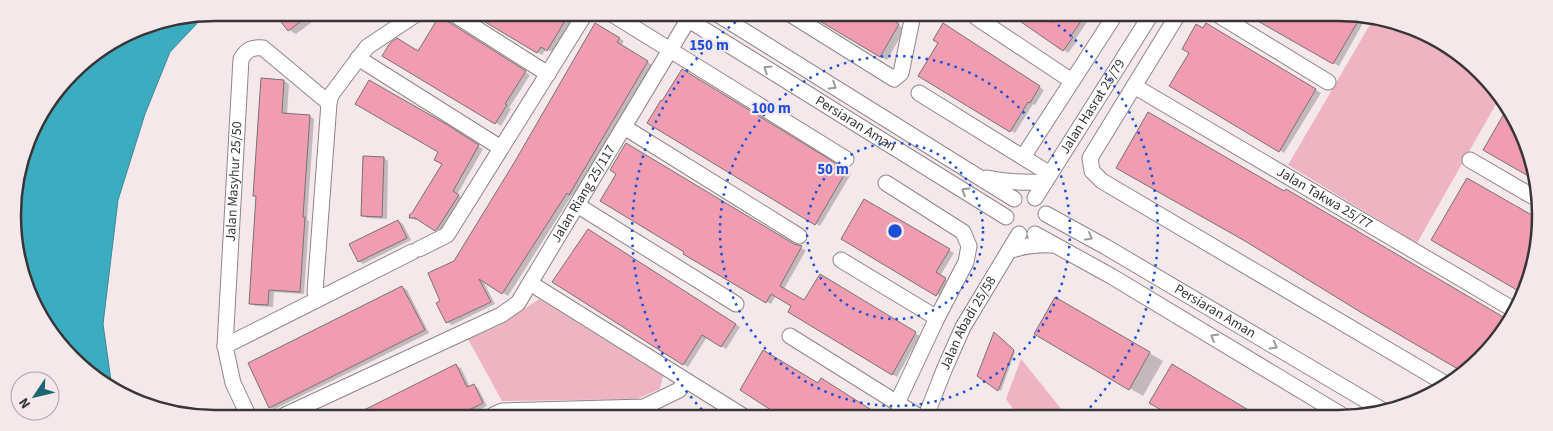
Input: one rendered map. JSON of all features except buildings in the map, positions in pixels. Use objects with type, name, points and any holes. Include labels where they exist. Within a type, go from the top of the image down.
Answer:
[{"type":"street","points":[[318,299],[315,292],[331,95],[367,47],[406,21]]},
{"type":"street","points":[[465,21],[548,74]]},
{"type":"street","points":[[225,346],[447,235],[581,21]]},
{"type":"street","points":[[623,21],[846,159]]},
{"type":"street","name":"Jalan Riang 25/117","points":[[296,410],[501,315],[518,303],[670,50],[682,21]]},
{"type":"street","name":"Persiaran Aman","points":[[690,21],[1006,217]]},
{"type":"street","name":"Persiaran Aman","points":[[728,21],[1014,199]]},
{"type":"street","points":[[801,21],[894,79],[901,73],[911,21]]},
{"type":"street","points":[[982,21],[1072,81]]},
{"type":"street","points":[[1023,157],[1113,21]]},
{"type":"street","name":"Jalan Hasrat 25/79","points":[[1035,198],[1147,21]]},
{"type":"street","points":[[1174,21],[1090,158],[1092,171],[1102,181],[1440,380]]},
{"type":"street","points":[[1228,21],[1328,82]]},
{"type":"street","name":"Jalan Masyhur 25/50","points":[[246,410],[233,383],[225,346],[241,59],[245,52],[252,47],[263,48],[329,103]]},
{"type":"street","points":[[358,58],[501,148]]},
{"type":"street","points":[[789,83],[799,65]]},
{"type":"street","name":"Jalan Takwa 25/77","points":[[1134,86],[1509,307]]},
{"type":"street","points":[[919,93],[1023,157],[1048,178]]},
{"type":"street","points":[[624,127],[800,236]]},
{"type":"street","points":[[1470,160],[1530,195]]},
{"type":"street","points":[[978,176],[1021,183],[1048,178]]},
{"type":"street","points":[[886,183],[963,232],[969,246],[966,262],[896,403]]},
{"type":"street","points":[[1025,196],[1035,198],[1044,207],[1046,214],[1044,226],[1035,234],[1030,235],[1019,234],[1010,227],[1006,217],[1007,210],[1014,199],[1025,196]]},
{"type":"street","points":[[577,205],[736,304]]},
{"type":"street","name":"Persiaran Aman","points":[[1046,214],[1377,406]]},
{"type":"street","name":"Jalan Abadi 25/58","points":[[928,410],[963,327],[1019,234]]},
{"type":"street","name":"Persiaran Aman","points":[[1035,234],[1111,276],[1333,410]]},
{"type":"street","points":[[1009,251],[1039,244],[1056,245]]},
{"type":"street","points":[[1111,276],[1103,262],[1103,258],[1108,253],[1119,255]]},
{"type":"street","points":[[841,260],[937,318]]},
{"type":"street","points":[[530,283],[734,410]]},
{"type":"street","points":[[790,336],[908,410]]},
{"type":"street","points":[[648,410],[679,390],[686,380]]},
{"type":"shaded area","points":[[1370,24],[1412,36],[1435,47],[1466,69],[1484,87],[1496,104],[1417,243],[1288,165]]},
{"type":"shaded area","points":[[539,299],[663,376],[660,389],[637,399],[502,401],[468,339],[499,326]]},
{"type":"shaded area","points":[[1021,359],[1062,410],[1014,410],[1006,399]]},
{"type":"water","points":[[198,22],[170,52],[145,114],[118,200],[103,324],[111,379],[87,362],[69,344],[47,313],[36,290],[25,253],[21,216],[23,190],[28,165],[36,141],[47,118],[69,87],[87,69],[118,47],[141,36],[165,28]]}]
